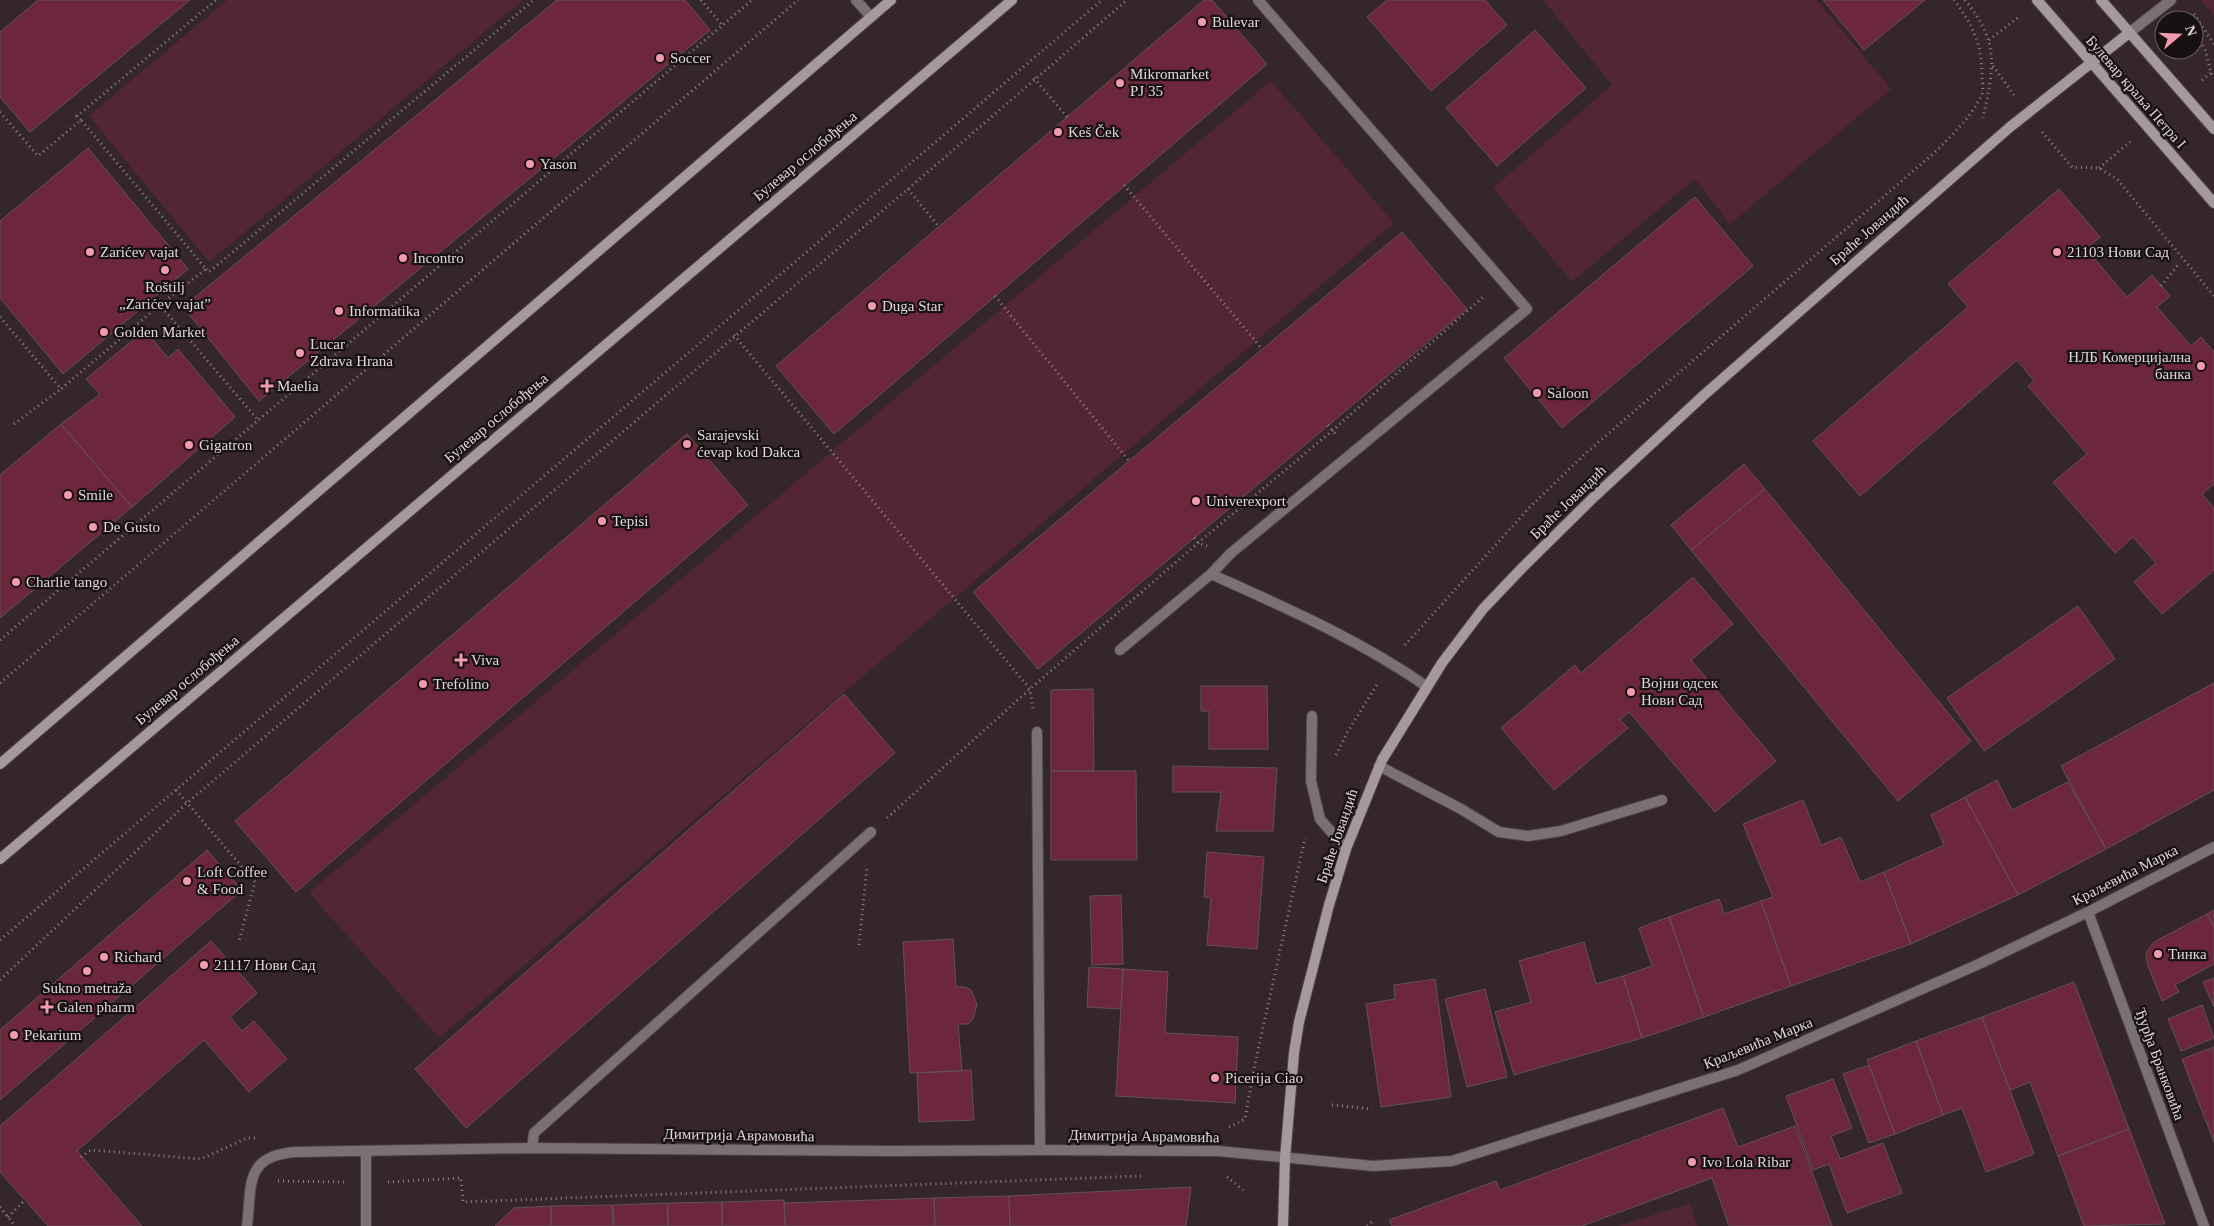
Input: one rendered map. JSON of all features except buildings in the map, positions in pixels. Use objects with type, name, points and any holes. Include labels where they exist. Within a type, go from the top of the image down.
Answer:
[{"type":"main road","points":[[0,764],[890,0]]},
{"type":"main road","name":"Булевар ослобођења","points":[[0,859],[1012,0]]},
{"type":"main road","points":[[2102,0],[2214,129]]},
{"type":"main road","name":"Булевар краља Петра I","points":[[2038,1],[2214,204]]},
{"type":"main road","name":"Браће Јовандић","points":[[1284,1226],[1285,1158],[1299,1022],[1346,849],[1379,766],[1426,686],[1483,609],[1595,496],[1729,372],[1974,158],[2129,33]]},
{"type":"street","points":[[856,0],[871,17]]},
{"type":"street","points":[[1120,650],[1210,574],[1231,553],[1527,309],[1504,279],[1258,0]]},
{"type":"street","points":[[2129,33],[2170,0]]},
{"type":"street","points":[[1210,574],[1287,608],[1382,657],[1426,686]]},
{"type":"street","points":[[1312,716],[1311,781],[1320,819],[1346,849]]},
{"type":"street","points":[[1037,732],[1040,1150]]},
{"type":"street","points":[[1379,766],[1461,809],[1499,832],[1528,836],[1561,831],[1662,800]]},
{"type":"street","points":[[532,1148],[534,1134],[871,832]]},
{"type":"street","name":"Краљевића Марка","points":[[1285,1158],[1374,1166],[1452,1161],[1738,1070],[1979,964],[2088,912],[2214,846]]},
{"type":"street","name":"Ђурђа Бранковића","points":[[2088,912],[2204,1226]]},
{"type":"street","name":"Димитрија Аврамовића","points":[[247,1226],[254,1174],[264,1159],[278,1153],[532,1148],[892,1152],[1040,1150],[1218,1151],[1285,1158]]},
{"type":"street","points":[[366,1152],[366,1226]]},
{"type":"path","points":[[216,0],[77,116],[209,272],[534,0]]},
{"type":"path","points":[[701,0],[722,25]]},
{"type":"path","points":[[0,640],[257,419],[752,0]]},
{"type":"path","points":[[0,683],[798,0]]},
{"type":"path","points":[[0,940],[1102,0]]},
{"type":"path","points":[[0,980],[187,803],[1127,0]]},
{"type":"path","points":[[1965,0],[1979,18],[1989,40],[1993,66],[1974,158]]},
{"type":"path","points":[[1989,40],[2038,1]]},
{"type":"path","points":[[2204,29],[2214,44]]},
{"type":"path","points":[[2204,48],[2211,74],[2214,78]]},
{"type":"path","points":[[1034,78],[1067,117]]},
{"type":"path","points":[[0,112],[38,156],[81,120]]},
{"type":"path","points":[[2052,144],[2072,167],[2099,168],[2117,179],[2214,296]]},
{"type":"path","points":[[1124,185],[1262,349]]},
{"type":"path","points":[[908,189],[939,227]]},
{"type":"path","points":[[2161,286],[2178,265]]},
{"type":"path","points":[[14,424],[60,389],[206,269]]},
{"type":"path","points":[[859,946],[871,832],[1030,689],[1198,543],[1332,431],[1504,279]]},
{"type":"path","points":[[995,296],[1129,461]]},
{"type":"path","points":[[160,305],[257,419]]},
{"type":"path","points":[[0,317],[60,389]]},
{"type":"path","points":[[734,335],[1030,689]]},
{"type":"path","points":[[1328,426],[1332,431]]},
{"type":"path","points":[[1194,538],[1198,543]]},
{"type":"path","points":[[176,790],[255,882],[238,941]]},
{"type":"path","points":[[1226,1127],[1233,1126],[1245,1119],[1248,1099]]},
{"type":"path","points":[[1332,1105],[1372,1109]]},
{"type":"path","points":[[82,1157],[91,1150],[201,1159],[248,1138]]},
{"type":"path","points":[[274,1181],[366,1183],[461,1178],[463,1202],[1149,1176]]},
{"type":"path","points":[[1224,1176],[1231,1178],[1243,1190]]},
{"type":"path","points":[[8,1217],[25,1200]]},
{"type":"path","points":[[0,1207],[15,1226]]},
{"type":"path","points":[[1367,1226],[1374,1220]]},
{"type":"shaded area","points":[[227,0],[523,0],[209,262],[89,116]]},
{"type":"shaded area","points":[[1543,0],[1817,0],[1891,89],[1730,224],[1695,179],[1572,282],[1493,188],[1612,85]]},
{"type":"shaded area","points":[[2201,0],[2214,0],[2214,16]]},
{"type":"shaded area","points":[[1271,81],[1394,223],[439,1038],[309,893]]},
{"type":"shaded area","points":[[1690,1203],[1697,1226],[1618,1226]]},
{"type":"place","name":"Bulevar","points":[[1202,22]]},
{"type":"place","name":"Soccer","points":[[660,58]]},
{"type":"place","name":"Mikromarket PJ 35","points":[[1120,83]]},
{"type":"place","name":"Keš Ček","points":[[1058,132]]},
{"type":"place","name":"Yason","points":[[530,164]]},
{"type":"place","name":"Zarićev vajat","points":[[90,252]]},
{"type":"place","name":"21103 Нови Сад","points":[[2057,252]]},
{"type":"place","name":"Incontro","points":[[403,258]]},
{"type":"place","name":"Roštilj „Zarićev vajat”","points":[[165,270]]},
{"type":"place","name":"Duga Star","points":[[872,306]]},
{"type":"place","name":"Informatika","points":[[339,311]]},
{"type":"place","name":"Golden Market","points":[[104,332]]},
{"type":"place","name":"Lucar Zdrava Hrana","points":[[300,353]]},
{"type":"place","name":"НЛБ Комерцијална банка","points":[[2201,366]]},
{"type":"place","name":"Maelia","points":[[267,386]]},
{"type":"place","name":"Saloon","points":[[1537,393]]},
{"type":"place","name":"Sarajevski ćevap kod Dakca","points":[[687,444]]},
{"type":"place","name":"Gigatron","points":[[189,445]]},
{"type":"place","name":"Smile","points":[[68,495]]},
{"type":"place","name":"Univerexport","points":[[1196,501]]},
{"type":"place","name":"Tepisi","points":[[602,521]]},
{"type":"place","name":"De Gusto","points":[[93,527]]},
{"type":"place","name":"Charlie tango","points":[[16,582]]},
{"type":"place","name":"Viva","points":[[461,660]]},
{"type":"place","name":"Trefolino","points":[[423,684]]},
{"type":"place","name":"Војни одсек Нови Сад","points":[[1631,692]]},
{"type":"place","name":"Loft Coffee & Food","points":[[187,881]]},
{"type":"place","name":"Тинка","points":[[2158,954]]},
{"type":"place","name":"Richard","points":[[104,957]]},
{"type":"place","name":"21117 Нови Сад","points":[[204,965]]},
{"type":"place","name":"Sukno metraža","points":[[87,971]]},
{"type":"place","name":"Galen pharm","points":[[47,1007]]},
{"type":"place","name":"Pekarium","points":[[14,1035]]},
{"type":"place","name":"Picerija Ciao","points":[[1215,1078]]},
{"type":"place","name":"Ivo Lola Ribar","points":[[1692,1162]]}]
